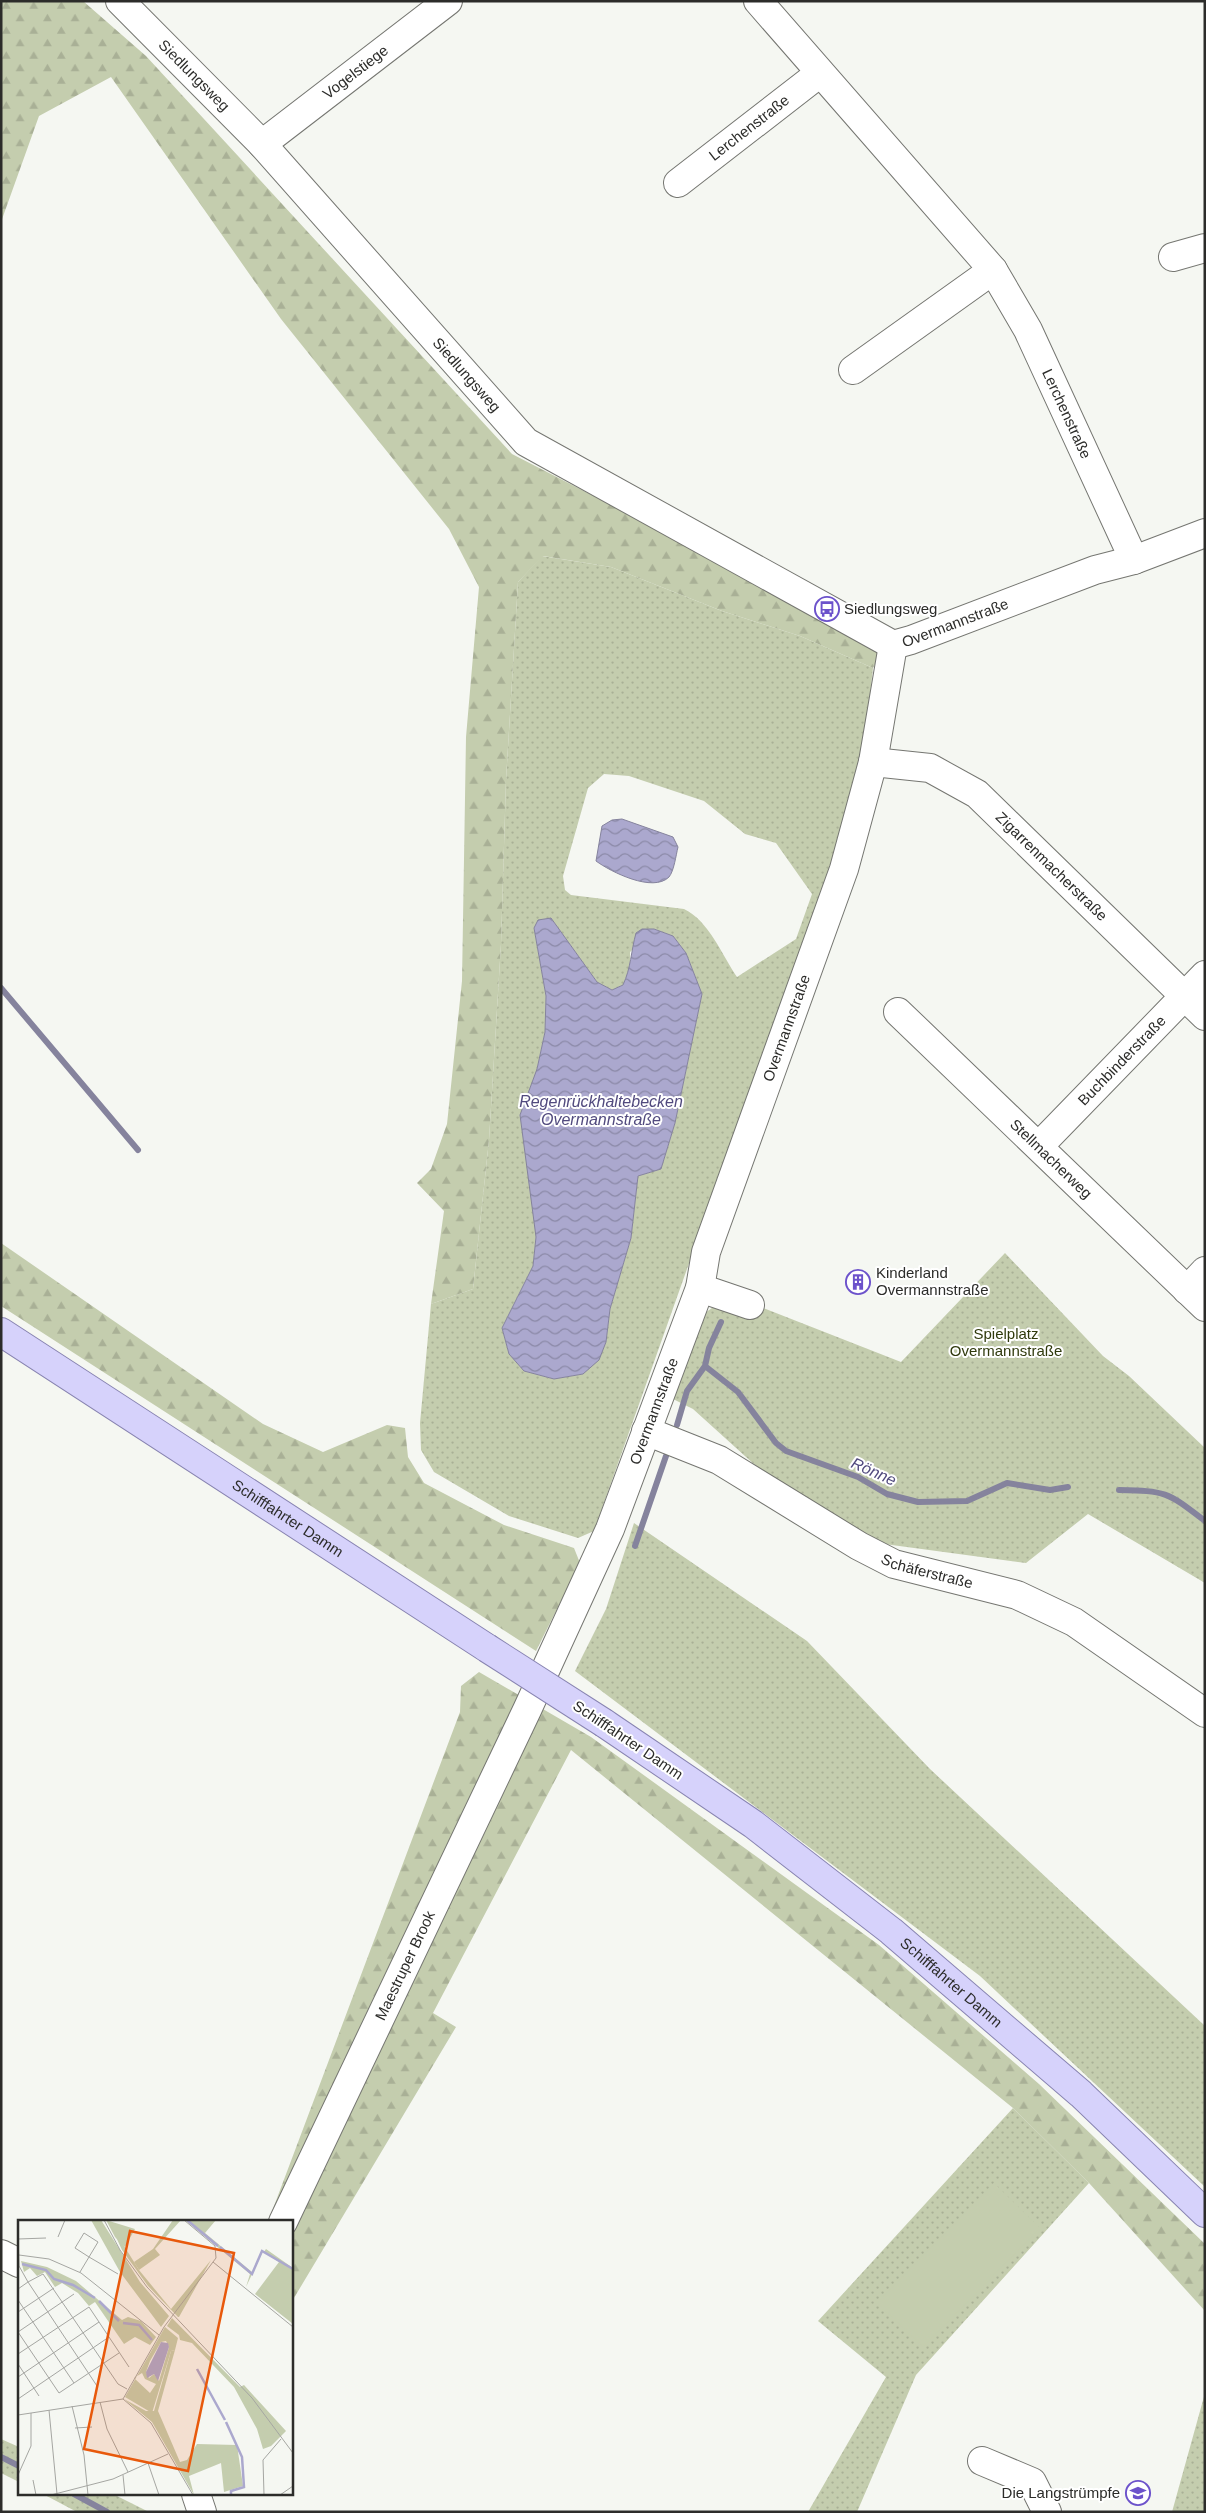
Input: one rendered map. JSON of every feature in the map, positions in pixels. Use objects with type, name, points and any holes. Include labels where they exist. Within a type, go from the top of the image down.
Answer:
[{"type":"main road","name":"Schifffahrter Damm","points":[[1,1332],[604,1723],[753,1824],[891,1932],[1081,2094],[1205,2213]]},
{"type":"street","name":"Siedlungsweg","points":[[120,1],[262,144],[526,442],[892,645]]},
{"type":"street","name":"Vogelstiege","points":[[262,144],[448,1]]},
{"type":"street","name":"Lerchenstraße","points":[[758,1],[993,270],[1028,330],[1134,560]]},
{"type":"street","name":"Lerchenstraße","points":[[678,183],[820,72]]},
{"type":"street","points":[[1172,257],[1205,248]]},
{"type":"street","points":[[853,370],[993,270]]},
{"type":"street","name":"Overmannstraße","points":[[527,1710],[610,1529],[700,1288],[706,1252],[844,869],[873,762],[892,645],[911,640],[1095,570],[1134,560],[1205,533]]},
{"type":"street","name":"Zigarrenmacherstraße","points":[[873,762],[930,768],[977,794],[1205,1016]]},
{"type":"street","name":"Buchbinderstraße","points":[[1039,1146],[1205,975]]},
{"type":"street","name":"Stellmacherweg","points":[[898,1012],[1039,1146],[1199,1289]]},
{"type":"street","points":[[700,1288],[750,1305]]},
{"type":"street","name":"Schäferstraße","points":[[646,1431],[719,1460],[859,1546],[894,1564],[1017,1595],[1074,1622],[1205,1713]]},
{"type":"street","name":"Maestruper Brook","points":[[284,2220],[527,1710]]},
{"type":"street","points":[[1,2254],[18,2262]]},
{"type":"street","points":[[982,2461],[1032,2482],[1047,2512]]},
{"type":"street","points":[[197,2496],[202,2512]]},
{"type":"green space","points":[[1,1],[83,1],[146,56],[512,454],[885,646],[873,668],[800,636],[722,611],[611,567],[543,556],[518,582],[506,780],[501,944],[489,1140],[473,1289],[431,1304],[444,1211],[417,1183],[431,1169],[447,1124],[462,981],[466,737],[479,587],[449,529],[281,319],[111,77],[39,116],[1,222]]},
{"type":"green space","points":[[542,556],[611,567],[722,611],[800,636],[873,668],[861,773],[827,891],[802,945],[594,1531],[578,1538],[509,1516],[434,1472],[421,1450],[420,1423],[431,1304],[473,1289],[489,1140],[501,944],[506,780],[518,582]],"holes":[[[604,774],[629,776],[704,801],[745,834],[776,843],[812,894],[796,939],[737,977],[708,930],[693,914],[684,909],[571,895],[565,890],[563,876],[588,788]],[[551,918],[597,982],[612,990],[623,985],[630,969],[630,952],[654,929],[673,936],[686,953],[702,994],[675,1123],[661,1169],[638,1176],[631,1238],[610,1309],[606,1342],[583,1374],[554,1379],[524,1371],[509,1354],[502,1328],[533,1266],[536,1237],[537,1069],[545,1032],[546,996],[534,928]]]},
{"type":"green space","points":[[1,1243],[263,1424],[323,1452],[387,1425],[405,1428],[408,1457],[424,1483],[504,1525],[574,1548],[580,1563],[536,1651],[1,1306]]},
{"type":"green space","name":"Spielplatz Overmannstraße","points":[[1005,1253],[1103,1356],[1129,1376],[1205,1448],[1205,1583],[1088,1514],[1026,1563],[877,1543],[767,1476],[693,1409],[673,1399],[702,1315],[719,1303],[753,1304],[901,1362]]},
{"type":"green space","points":[[634,1523],[807,1641],[930,1769],[1205,2026],[1205,2187],[980,1976],[575,1671],[606,1609]]},
{"type":"green space","points":[[479,1672],[591,1737],[879,1945],[1039,2084],[1205,2244],[1205,2311],[1089,2183],[1013,2108],[571,1750],[433,2013],[456,2027],[292,2301],[292,2220],[269,2220],[460,1712],[461,1686]]},
{"type":"green space","points":[[1013,2108],[1089,2183],[916,2375],[857,2512],[808,2512],[886,2377],[818,2321]]},
{"type":"green space","points":[[994,2183],[1040,2228],[923,2347],[877,2303]]},
{"type":"green space","points":[[1205,2393],[1205,2512],[1172,2512]]},
{"type":"green space","points":[[1,2439],[18,2447],[18,2482],[1,2473]]},
{"type":"green space","points":[[47,2496],[117,2496],[149,2512],[77,2512]]},
{"type":"water","points":[[622,819],[673,837],[678,847],[674,867],[669,877],[653,883],[643,882],[621,875],[596,861],[602,826],[612,820]]},
{"type":"water","name":"Regenrückhaltebecken Overmannstraße","points":[[551,918],[597,982],[612,990],[623,985],[626,979],[636,933],[642,929],[654,929],[673,936],[686,953],[702,994],[675,1123],[661,1169],[638,1176],[631,1238],[610,1309],[606,1342],[599,1360],[583,1374],[554,1379],[524,1371],[509,1354],[502,1328],[533,1266],[536,1237],[520,1115],[537,1069],[545,1032],[546,996],[534,928],[538,920]]},
{"type":"waterway","points":[[1,988],[138,1150]]},
{"type":"waterway","name":"Rönne","points":[[677,1425],[687,1391],[705,1366],[709,1348],[721,1322]]},
{"type":"waterway","name":"Rönne","points":[[705,1366],[738,1392],[776,1443],[786,1451],[858,1477],[887,1494],[918,1502],[967,1501],[1007,1483],[1050,1490],[1068,1487]]},
{"type":"waterway","name":"Rönne","points":[[635,1546],[666,1456]]},
{"type":"waterway","name":"Rönne","points":[[1119,1490],[1147,1491],[1166,1495],[1205,1521]]},
{"type":"waterway","points":[[1,2457],[18,2466]]},
{"type":"waterway","points":[[78,2496],[107,2512]]},
{"type":"place","name":"Siedlungsweg","points":[[827,609]]},
{"type":"place","name":"Kinderland Overmannstraße","points":[[858,1282]]},
{"type":"place","name":"Die Langstrümpfe","points":[[1138,2493]]}]
